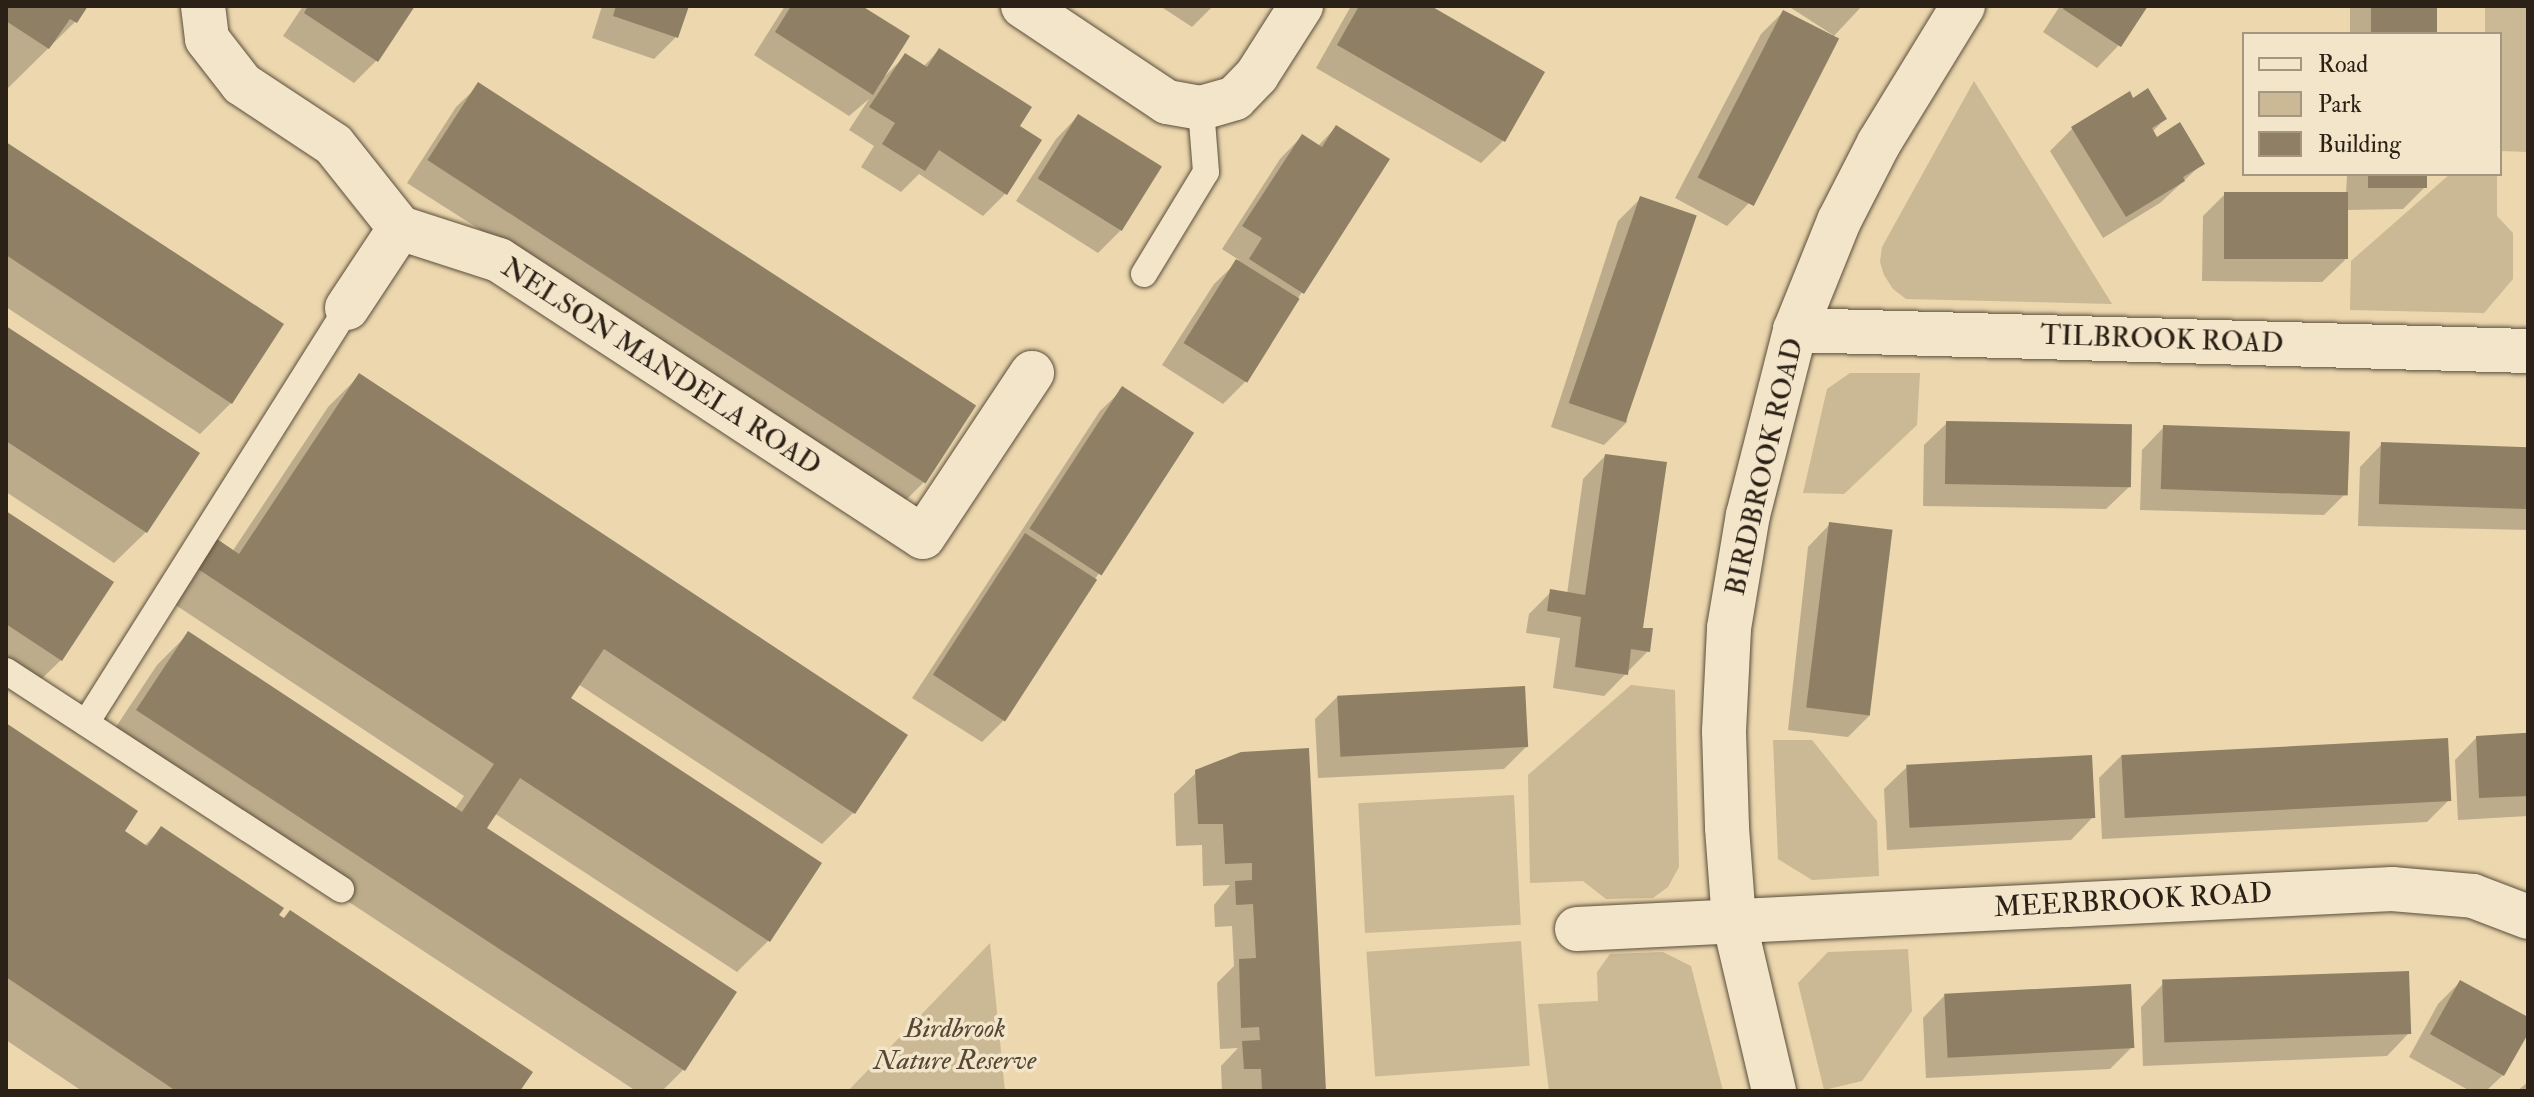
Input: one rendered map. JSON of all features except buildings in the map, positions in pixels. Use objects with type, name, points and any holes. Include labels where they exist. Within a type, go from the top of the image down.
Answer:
[{"type":"street","points":[[203,6],[207,39],[242,84],[334,145],[400,228],[347,308]]},
{"type":"street","points":[[1023,6],[1167,102],[1201,108],[1235,98],[1257,75],[1301,6]]},
{"type":"street","name":"BIRDBROOK ROAD","points":[[1774,1091],[1734,921],[1724,731],[1729,628],[1748,515],[1770,418],[1795,330],[1839,221],[1879,143],[1963,6]]},
{"type":"street","name":"NELSON MANDELA ROAD","points":[[400,228],[499,260],[923,537],[1032,373]]},
{"type":"street","name":"TILBROOK ROAD","points":[[1795,330],[2528,351]]},
{"type":"street","name":"MEERBROOK ROAD","points":[[1734,921],[2392,889],[2473,896],[2528,917]]},
{"type":"street","points":[[1577,929],[1734,921]]},
{"type":"lane","points":[[1144,274],[1206,172],[1201,108]]},
{"type":"lane","points":[[86,723],[347,308]]},
{"type":"lane","points":[[6,671],[341,889]]},
{"type":"green space","points":[[2485,6],[2528,6],[2528,152],[2502,151],[2502,32],[2485,32]]},
{"type":"green space","points":[[1974,81],[2112,304],[1906,299],[1893,289],[1884,275],[1880,262],[1882,247]]},
{"type":"green space","points":[[2448,176],[2497,176],[2497,216],[2513,233],[2513,279],[2484,313],[2350,310],[2351,261]]},
{"type":"green space","points":[[1850,373],[1920,373],[1917,425],[1844,494],[1803,493],[1827,389]]},
{"type":"green space","points":[[1631,685],[1675,690],[1679,867],[1668,887],[1653,898],[1606,899],[1583,881],[1530,883],[1528,775]]},
{"type":"green space","points":[[1773,740],[1812,740],[1877,821],[1879,876],[1812,880],[1778,859]]},
{"type":"green space","points":[[1514,795],[1521,925],[1365,933],[1358,803]]},
{"type":"green space","points":[[1521,941],[1530,1066],[1375,1077],[1366,952]]},
{"type":"green space","name":"Birdbrook Nature Reserve","points":[[990,943],[1005,1091],[848,1091]]},
{"type":"green space","points":[[1908,949],[1912,1011],[1862,1081],[1824,1090],[1798,983],[1828,952]]},
{"type":"green space","points":[[1663,952],[1691,966],[1723,1091],[1549,1091],[1538,1004],[1598,1001],[1597,972],[1610,954]]}]
